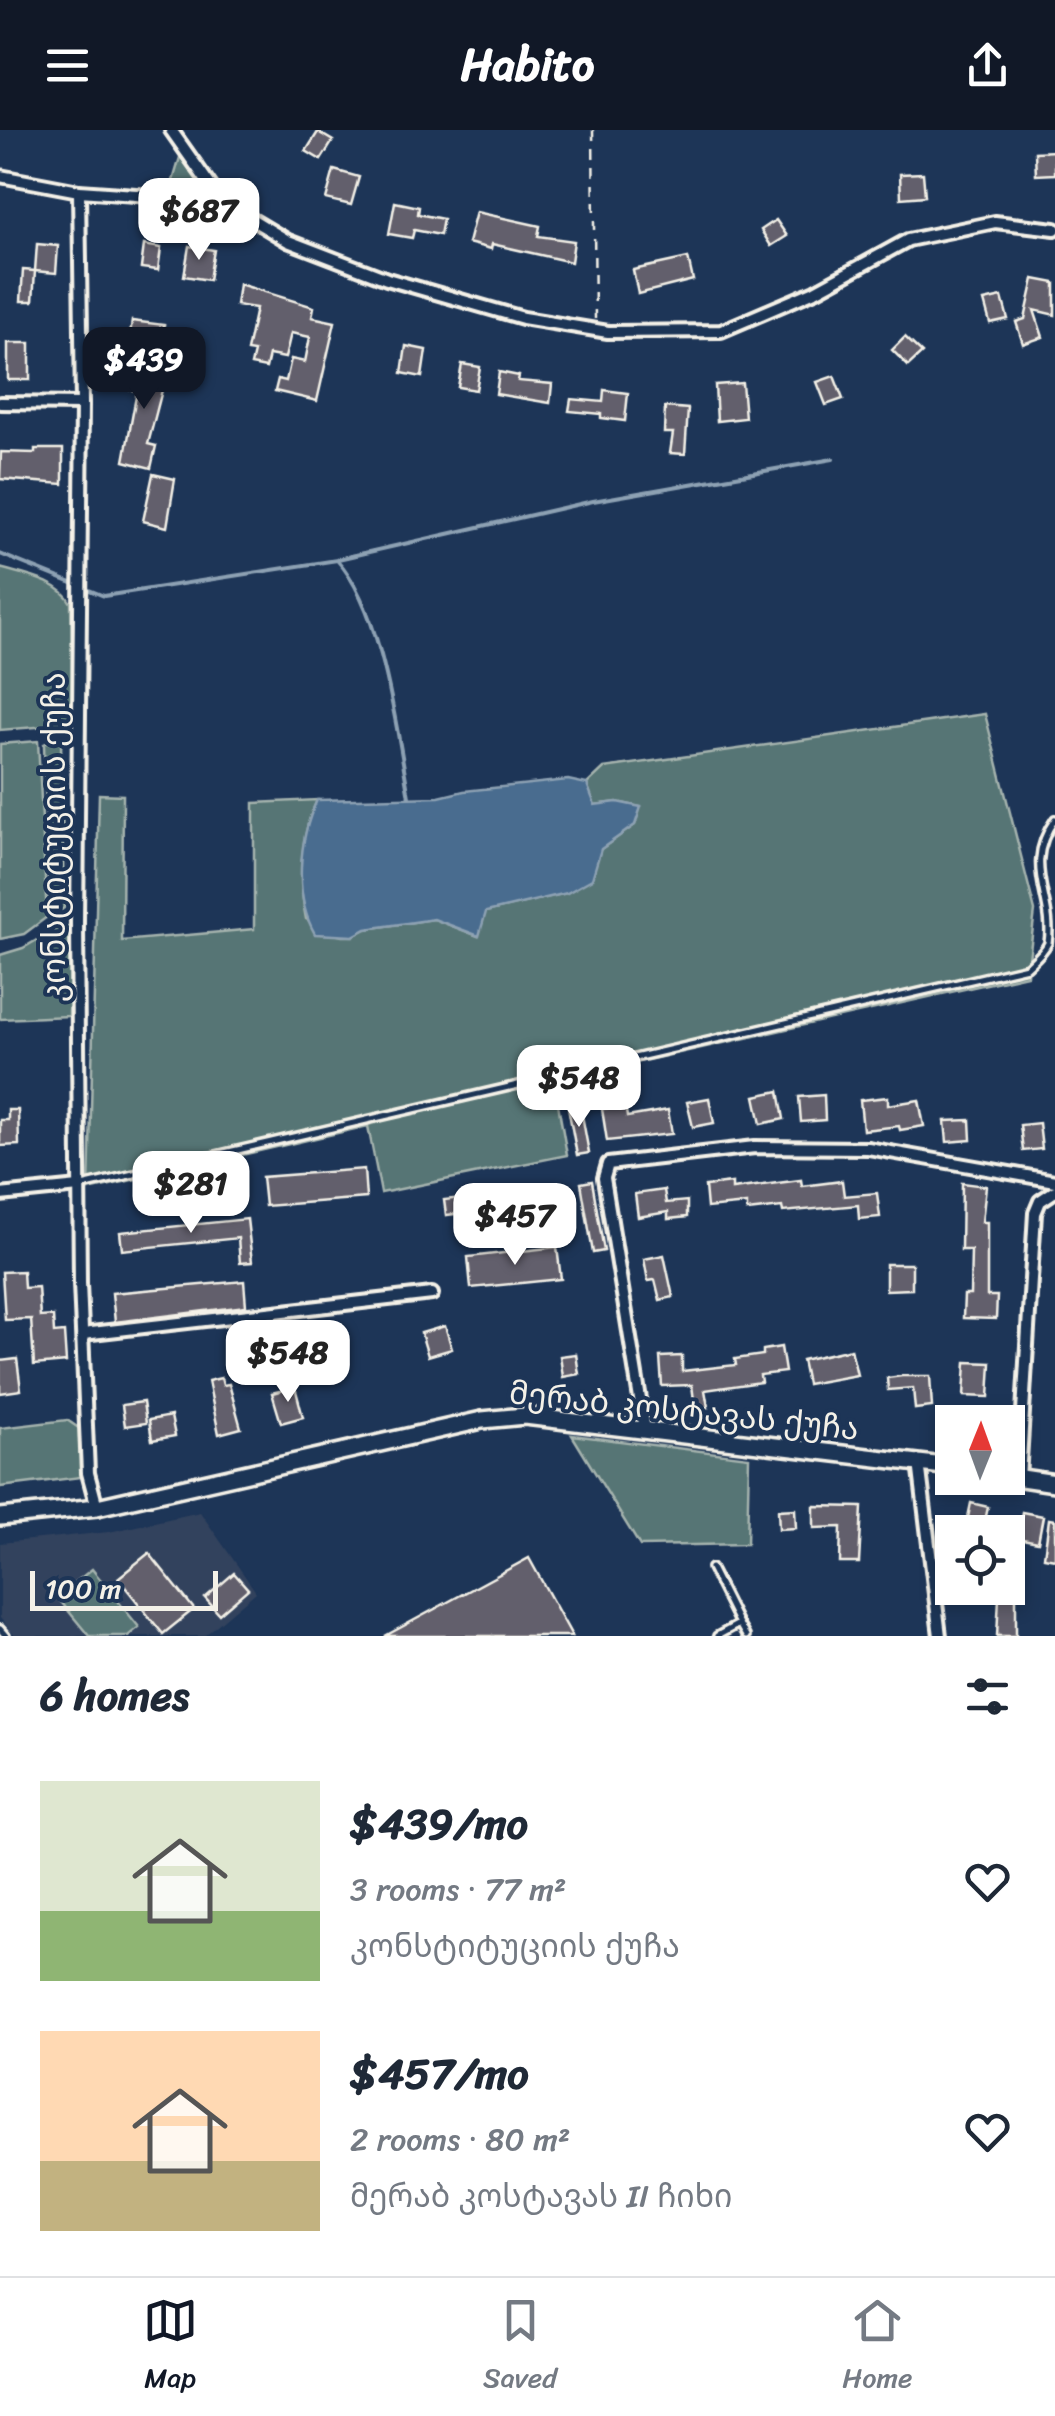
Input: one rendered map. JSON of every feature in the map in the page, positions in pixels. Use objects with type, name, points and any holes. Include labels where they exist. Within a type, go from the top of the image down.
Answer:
[{"type":"main road","name":"მერაბ კოსტავას ქუჩა","points":[[0,1518],[89,1508],[482,1420],[525,1416],[935,1464]]},
{"type":"main road","points":[[1025,1479],[1055,1483]]},
{"type":"street","points":[[170,130],[221,201],[288,242],[387,280],[524,318],[595,330],[721,331],[815,292],[908,240],[995,222],[1055,229]]},
{"type":"street","points":[[0,176],[80,192],[221,201]]},
{"type":"street","name":"კონსტიტუციის ქუჩა","points":[[80,192],[79,1187],[89,1508]]},
{"type":"street","points":[[0,402],[82,404]]},
{"type":"street","points":[[646,1430],[604,1178],[608,1164],[755,1147],[868,1148],[1055,1181]]},
{"type":"street","points":[[0,1195],[79,1187]]},
{"type":"street","points":[[1019,1405],[1035,1214],[1040,1201],[1055,1190]]},
{"type":"street","points":[[83,1334],[432,1294]]},
{"type":"street","points":[[919,1462],[940,1636]]},
{"type":"lane","points":[[79,1187],[1026,967],[1047,946],[1053,919],[1040,858],[1043,840],[1055,818]]},
{"type":"lane","points":[[711,1568],[746,1636]]},
{"type":"lane","points":[[716,1636],[740,1624]]},
{"type":"lane","points":[[0,1629],[6,1636]]},
{"type":"path","points":[[593,130],[595,330]]},
{"type":"shaded area","points":[[568,780],[587,784],[595,805],[617,802],[641,807],[635,825],[601,849],[592,879],[567,893],[486,912],[479,936],[434,919],[366,929],[353,936],[315,934],[304,902],[301,867],[306,832],[317,800],[439,797]]},
{"type":"shaded area","points":[[200,1512],[256,1592],[204,1636],[15,1636],[0,1618],[0,1543],[109,1532]]},
{"type":"green space","points":[[181,154],[208,191],[207,195],[170,191]]},
{"type":"green space","points":[[0,568],[49,584],[71,603],[73,724],[0,730]]},
{"type":"green space","points":[[985,714],[1035,911],[1027,975],[554,1081],[567,1155],[381,1193],[368,1126],[89,1190],[99,794],[123,795],[122,941],[254,929],[254,803],[317,800],[302,858],[306,919],[342,936],[434,919],[478,936],[485,912],[567,893],[601,849],[635,825],[640,807],[617,802],[594,805],[587,784],[604,768]]},
{"type":"green space","points":[[55,739],[61,742],[64,908],[60,911],[49,908],[44,744]]},
{"type":"green space","points":[[38,741],[47,917],[24,934],[0,939],[0,744]]},
{"type":"green space","points":[[61,926],[70,927],[69,1016],[0,1019],[0,955],[23,948]]},
{"type":"green space","points":[[67,1420],[80,1429],[81,1477],[0,1487],[0,1428]]},
{"type":"green space","points":[[572,1435],[749,1457],[747,1544],[640,1546]]},
{"type":"green space","points":[[92,1569],[139,1627],[128,1636],[89,1636],[57,1597]]},
{"type":"building","points":[[318,132],[333,141],[321,160],[306,151]]},
{"type":"building","points":[[1055,151],[1055,174],[1036,175],[1035,152]]},
{"type":"building","points":[[334,170],[359,177],[351,205],[326,199]]},
{"type":"building","points":[[923,173],[925,196],[901,198],[900,174]]},
{"type":"building","points":[[395,202],[419,207],[418,214],[443,219],[440,235],[414,230],[412,238],[389,234]]},
{"type":"building","points":[[476,212],[540,226],[538,236],[574,241],[571,262],[492,244],[491,249],[468,243]]},
{"type":"building","points":[[776,220],[787,236],[771,246],[761,230]]},
{"type":"building","points":[[37,244],[58,246],[56,273],[35,271]]},
{"type":"building","points":[[144,245],[161,248],[158,270],[141,268]]},
{"type":"building","points":[[189,246],[214,250],[209,280],[184,276]]},
{"type":"building","points":[[688,258],[693,280],[638,294],[633,270]]},
{"type":"building","points":[[23,270],[35,271],[33,301],[21,301]]},
{"type":"building","points":[[1034,279],[1055,283],[1055,315],[1034,310],[1043,337],[1023,344],[1016,322],[1025,319]]},
{"type":"building","points":[[239,284],[314,307],[312,317],[335,322],[317,401],[275,391],[278,379],[286,381],[291,359],[305,362],[310,337],[291,333],[285,358],[269,355],[266,368],[251,365],[254,352],[247,351],[256,308],[236,305]]},
{"type":"building","points":[[1002,297],[1008,319],[990,323],[984,301]]},
{"type":"building","points":[[132,321],[164,325],[161,344],[129,341]]},
{"type":"building","points":[[905,337],[922,353],[908,366],[892,350]]},
{"type":"building","points":[[8,343],[30,343],[30,380],[8,380]]},
{"type":"building","points":[[406,346],[426,350],[422,377],[402,373]]},
{"type":"building","points":[[133,362],[167,371],[148,444],[156,446],[151,468],[124,461],[137,391],[125,388]]},
{"type":"building","points":[[462,364],[480,367],[476,390],[458,387]]},
{"type":"building","points":[[499,372],[519,376],[518,381],[552,384],[550,403],[496,394]]},
{"type":"building","points":[[834,376],[843,399],[826,405],[817,382]]},
{"type":"building","points":[[742,383],[745,418],[717,421],[715,385]]},
{"type":"building","points":[[604,390],[628,393],[625,421],[569,411],[571,399],[603,402]]},
{"type":"building","points":[[665,407],[688,409],[685,454],[670,453],[673,433],[664,433]]},
{"type":"building","points":[[35,449],[63,449],[63,484],[0,479],[1,452],[35,453]]},
{"type":"building","points":[[153,474],[175,479],[167,527],[143,521]]},
{"type":"building","points":[[779,1091],[784,1119],[761,1124],[755,1096]]},
{"type":"building","points":[[824,1095],[825,1120],[801,1122],[799,1097]]},
{"type":"building","points":[[888,1097],[888,1105],[919,1100],[924,1126],[863,1130],[860,1100]]},
{"type":"building","points":[[709,1098],[714,1123],[693,1127],[687,1102]]},
{"type":"building","points":[[580,1104],[589,1153],[577,1155],[568,1107]]},
{"type":"building","points":[[625,1105],[627,1117],[668,1110],[672,1134],[607,1141],[602,1109]]},
{"type":"building","points":[[8,1110],[18,1110],[19,1145],[0,1146],[0,1120],[8,1120]]},
{"type":"building","points":[[970,1120],[971,1140],[947,1142],[945,1121]]},
{"type":"building","points":[[1039,1123],[1042,1149],[1023,1151],[1020,1125]]},
{"type":"building","points":[[364,1169],[366,1198],[265,1206],[262,1177]]},
{"type":"building","points":[[801,1180],[802,1186],[842,1181],[844,1196],[877,1193],[880,1217],[859,1219],[858,1205],[783,1212],[782,1207],[747,1211],[747,1204],[707,1208],[705,1186],[732,1183],[732,1189]]},
{"type":"building","points":[[592,1181],[604,1251],[593,1253],[581,1183]]},
{"type":"building","points":[[962,1183],[986,1186],[982,1222],[987,1222],[987,1296],[997,1296],[996,1319],[963,1318],[964,1295],[970,1295],[971,1250],[961,1250]]},
{"type":"building","points":[[541,1189],[543,1204],[446,1215],[444,1200]]},
{"type":"building","points":[[664,1190],[666,1203],[687,1201],[687,1217],[668,1219],[668,1212],[638,1217],[635,1194]]},
{"type":"building","points":[[247,1219],[252,1262],[240,1263],[238,1238],[122,1250],[120,1232]]},
{"type":"building","points":[[557,1247],[561,1279],[471,1288],[468,1257]]},
{"type":"building","points":[[664,1255],[673,1297],[660,1300],[655,1280],[648,1281],[644,1259]]},
{"type":"building","points":[[886,1264],[912,1264],[912,1289],[886,1290]]},
{"type":"building","points":[[23,1271],[24,1288],[38,1287],[40,1317],[53,1316],[54,1333],[64,1332],[66,1362],[34,1365],[31,1319],[5,1320],[2,1272]]},
{"type":"building","points":[[244,1281],[246,1306],[115,1322],[112,1293]]},
{"type":"building","points":[[445,1326],[452,1349],[428,1356],[421,1333]]},
{"type":"building","points":[[781,1347],[785,1372],[760,1375],[761,1382],[705,1390],[708,1407],[695,1408],[692,1385],[662,1386],[660,1357],[682,1356],[682,1371],[736,1365],[735,1359],[763,1355],[763,1350]]},
{"type":"building","points":[[301,1348],[307,1374],[293,1377],[288,1352]]},
{"type":"building","points":[[851,1349],[857,1375],[807,1384],[802,1360]]},
{"type":"building","points":[[576,1354],[579,1374],[563,1377],[560,1356]]},
{"type":"building","points":[[17,1359],[21,1390],[0,1393],[0,1361]]},
{"type":"building","points":[[966,1362],[991,1363],[989,1397],[964,1396]]},
{"type":"building","points":[[930,1376],[932,1407],[915,1409],[913,1388],[888,1390],[887,1378]]},
{"type":"building","points":[[221,1378],[223,1385],[229,1384],[241,1428],[219,1434],[208,1381]]},
{"type":"building","points":[[295,1387],[303,1417],[281,1423],[272,1393]]},
{"type":"building","points":[[143,1402],[146,1423],[125,1426],[122,1405]]},
{"type":"building","points":[[171,1416],[175,1436],[152,1440],[149,1420]]},
{"type":"building","points":[[971,1503],[988,1507],[986,1515],[968,1515]]},
{"type":"building","points":[[814,1506],[862,1507],[859,1563],[840,1563],[841,1527],[814,1528]]},
{"type":"building","points":[[795,1509],[796,1528],[779,1529],[778,1510]]},
{"type":"building","points":[[1022,1512],[1043,1516],[1038,1542],[1025,1540],[1025,1515]]},
{"type":"building","points":[[1049,1519],[1055,1520],[1055,1559],[1044,1557]]},
{"type":"building","points":[[149,1553],[194,1609],[163,1634],[118,1578]]},
{"type":"building","points":[[529,1558],[572,1636],[385,1636]]},
{"type":"building","points":[[234,1573],[248,1589],[219,1614],[205,1598]]},
{"type":"building","points":[[999,1605],[1016,1605],[1016,1636],[997,1636]]},
{"type":"waterway","points":[[338,559],[593,501],[833,459]]},
{"type":"waterway","points":[[0,554],[104,596],[337,560],[366,608],[376,639],[409,797]]}]
